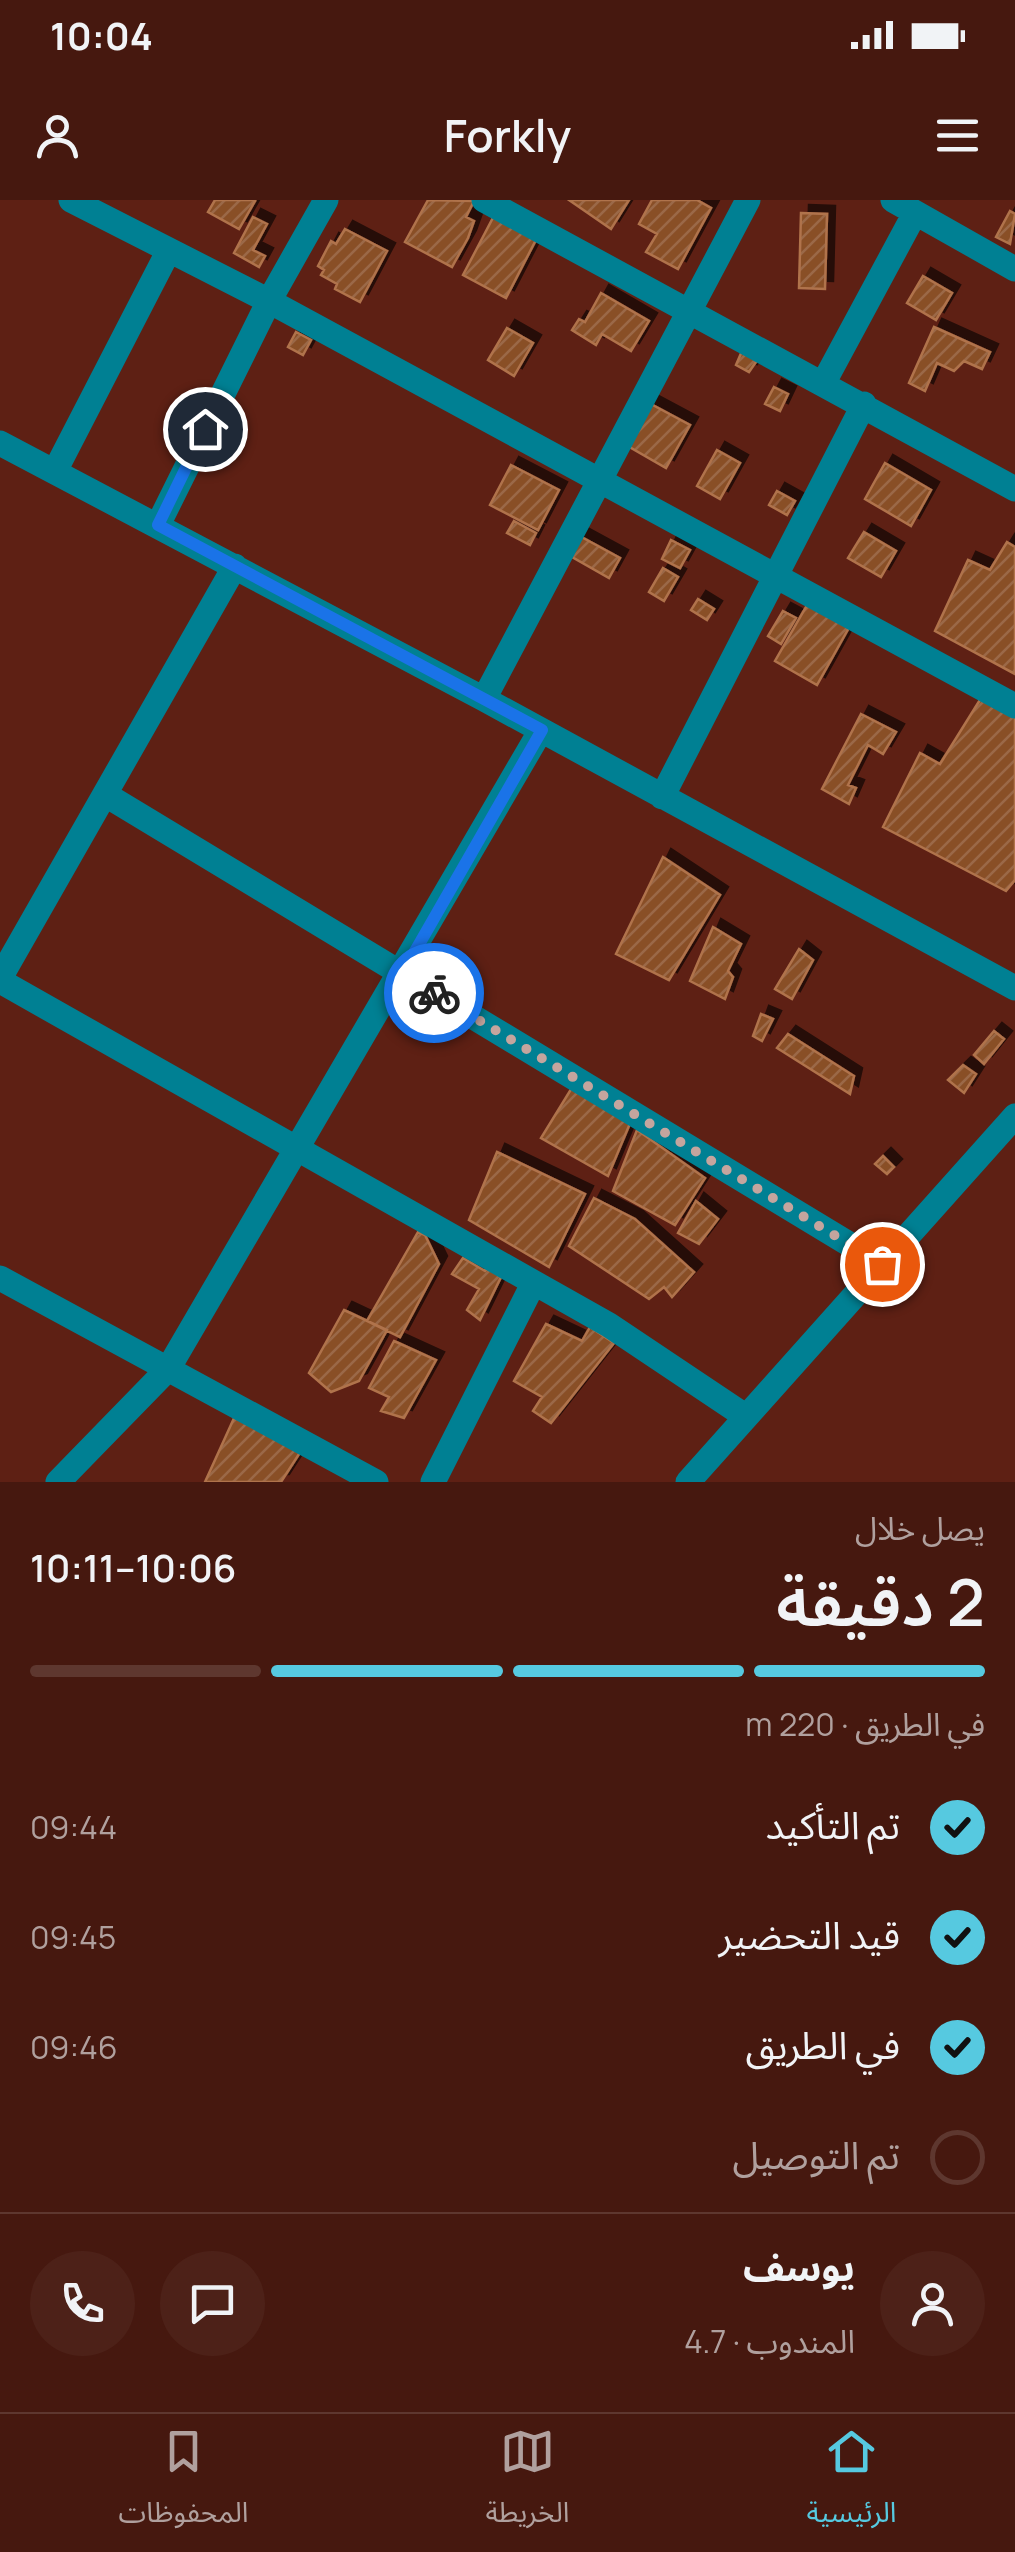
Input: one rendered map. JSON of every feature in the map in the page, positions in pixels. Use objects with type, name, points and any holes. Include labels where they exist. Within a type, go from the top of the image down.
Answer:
[{"type":"street","points":[[71,200],[269,302],[1015,706]]},
{"type":"street","points":[[158,525],[269,302],[326,200]]},
{"type":"street","points":[[484,200],[1015,489]]},
{"type":"street","points":[[484,699],[693,311],[748,200]]},
{"type":"street","points":[[824,382],[904,206],[1015,269]]},
{"type":"street","points":[[54,471],[168,250]]},
{"type":"street","points":[[662,797],[864,404]]},
{"type":"street","points":[[2,448],[158,525],[1015,988]]},
{"type":"street","points":[[234,566],[0,979],[666,1361],[744,1416]]},
{"type":"street","points":[[58,1482],[168,1369],[542,730]]},
{"type":"street","points":[[106,795],[882,1264]]},
{"type":"street","points":[[688,1482],[1015,1116]]},
{"type":"street","points":[[0,1278],[376,1482]]},
{"type":"street","points":[[433,1482],[533,1284]]},
{"type":"building","points":[[215,200],[255,201],[239,229],[208,212]]},
{"type":"building","points":[[428,200],[474,201],[466,217],[474,221],[452,267],[405,242]]},
{"type":"building","points":[[569,200],[629,200],[611,229]]},
{"type":"building","points":[[652,200],[697,200],[711,208],[678,269],[646,252],[657,234],[639,224]]},
{"type":"building","points":[[1010,211],[1015,214],[1010,244],[996,237]]},
{"type":"building","points":[[496,212],[539,234],[506,298],[463,275]]},
{"type":"building","points":[[801,213],[827,214],[825,289],[799,288]]},
{"type":"building","points":[[253,217],[267,224],[253,250],[265,256],[259,267],[234,253]]},
{"type":"building","points":[[345,229],[387,251],[360,302],[335,289],[337,284],[321,275],[324,270],[318,266],[331,241],[336,244]]},
{"type":"building","points":[[923,276],[952,293],[936,320],[907,303]]},
{"type":"building","points":[[601,293],[649,321],[631,351],[602,334],[596,345],[572,330],[579,319],[585,322]]},
{"type":"building","points":[[934,327],[990,352],[982,369],[964,361],[954,371],[937,363],[925,391],[909,383]]},
{"type":"building","points":[[507,328],[533,343],[514,376],[488,360]]},
{"type":"building","points":[[296,332],[311,340],[303,355],[288,347]]},
{"type":"building","points":[[742,351],[758,359],[749,372],[736,365]]},
{"type":"building","points":[[774,387],[788,394],[780,411],[765,404]]},
{"type":"building","points":[[649,403],[690,425],[666,468],[626,445]]},
{"type":"building","points":[[717,450],[740,463],[720,499],[697,486]]},
{"type":"building","points":[[885,463],[931,490],[911,526],[865,499]]},
{"type":"building","points":[[511,465],[559,490],[538,530],[490,505]]},
{"type":"building","points":[[777,491],[795,501],[787,515],[769,505]]},
{"type":"building","points":[[514,521],[536,533],[530,545],[507,533]]},
{"type":"building","points":[[864,532],[896,551],[881,577],[848,558]]},
{"type":"building","points":[[576,534],[620,558],[609,578],[565,553]]},
{"type":"building","points":[[671,540],[690,550],[680,568],[662,559]]},
{"type":"building","points":[[1007,542],[1015,547],[1015,674],[935,631],[968,560],[990,570]]},
{"type":"building","points":[[663,568],[678,577],[664,601],[649,592]]},
{"type":"building","points":[[698,599],[714,609],[707,620],[691,610]]},
{"type":"building","points":[[810,600],[851,624],[817,685],[775,661]]},
{"type":"building","points":[[783,611],[796,618],[781,644],[768,636]]},
{"type":"building","points":[[983,695],[1015,713],[1015,880],[1006,891],[883,827],[920,753],[940,764]]},
{"type":"building","points":[[861,714],[896,732],[883,754],[868,745],[848,785],[856,788],[849,804],[822,789]]},
{"type":"building","points":[[663,857],[720,895],[669,980],[616,954]]},
{"type":"building","points":[[713,927],[741,944],[728,971],[733,977],[725,999],[690,981]]},
{"type":"building","points":[[799,949],[813,960],[792,999],[775,989]]},
{"type":"building","points":[[761,1014],[773,1019],[762,1041],[753,1036]]},
{"type":"building","points":[[994,1031],[1004,1039],[984,1064],[974,1055]]},
{"type":"building","points":[[788,1034],[854,1076],[850,1094],[777,1048]]},
{"type":"building","points":[[963,1065],[976,1074],[964,1093],[948,1080]]},
{"type":"building","points":[[573,1086],[631,1121],[608,1176],[541,1138]]},
{"type":"building","points":[[637,1130],[705,1178],[675,1225],[613,1191]]},
{"type":"building","points":[[497,1152],[585,1194],[549,1267],[469,1220]]},
{"type":"building","points":[[883,1156],[894,1167],[887,1174],[875,1164]]},
{"type":"building","points":[[594,1198],[635,1219],[694,1272],[672,1297],[664,1287],[649,1299],[569,1246]]},
{"type":"building","points":[[696,1201],[718,1219],[699,1244],[678,1233]]},
{"type":"building","points":[[418,1232],[425,1235],[439,1264],[400,1337],[367,1321]]},
{"type":"building","points":[[463,1258],[485,1271],[490,1266],[503,1273],[480,1320],[467,1310],[479,1289],[452,1274]]},
{"type":"building","points":[[344,1310],[387,1330],[359,1381],[331,1392],[309,1373]]},
{"type":"building","points":[[546,1324],[582,1341],[590,1327],[614,1343],[551,1423],[533,1411],[542,1397],[514,1381]]},
{"type":"building","points":[[394,1341],[436,1360],[404,1418],[381,1411],[389,1397],[369,1388]]},
{"type":"building","points":[[235,1416],[301,1451],[281,1482],[205,1482]]},
{"type":"way so far","points":[[434,993],[882,1264]]},
{"type":"route","points":[[205,429],[158,525],[542,730],[402,974],[434,993]]}]
